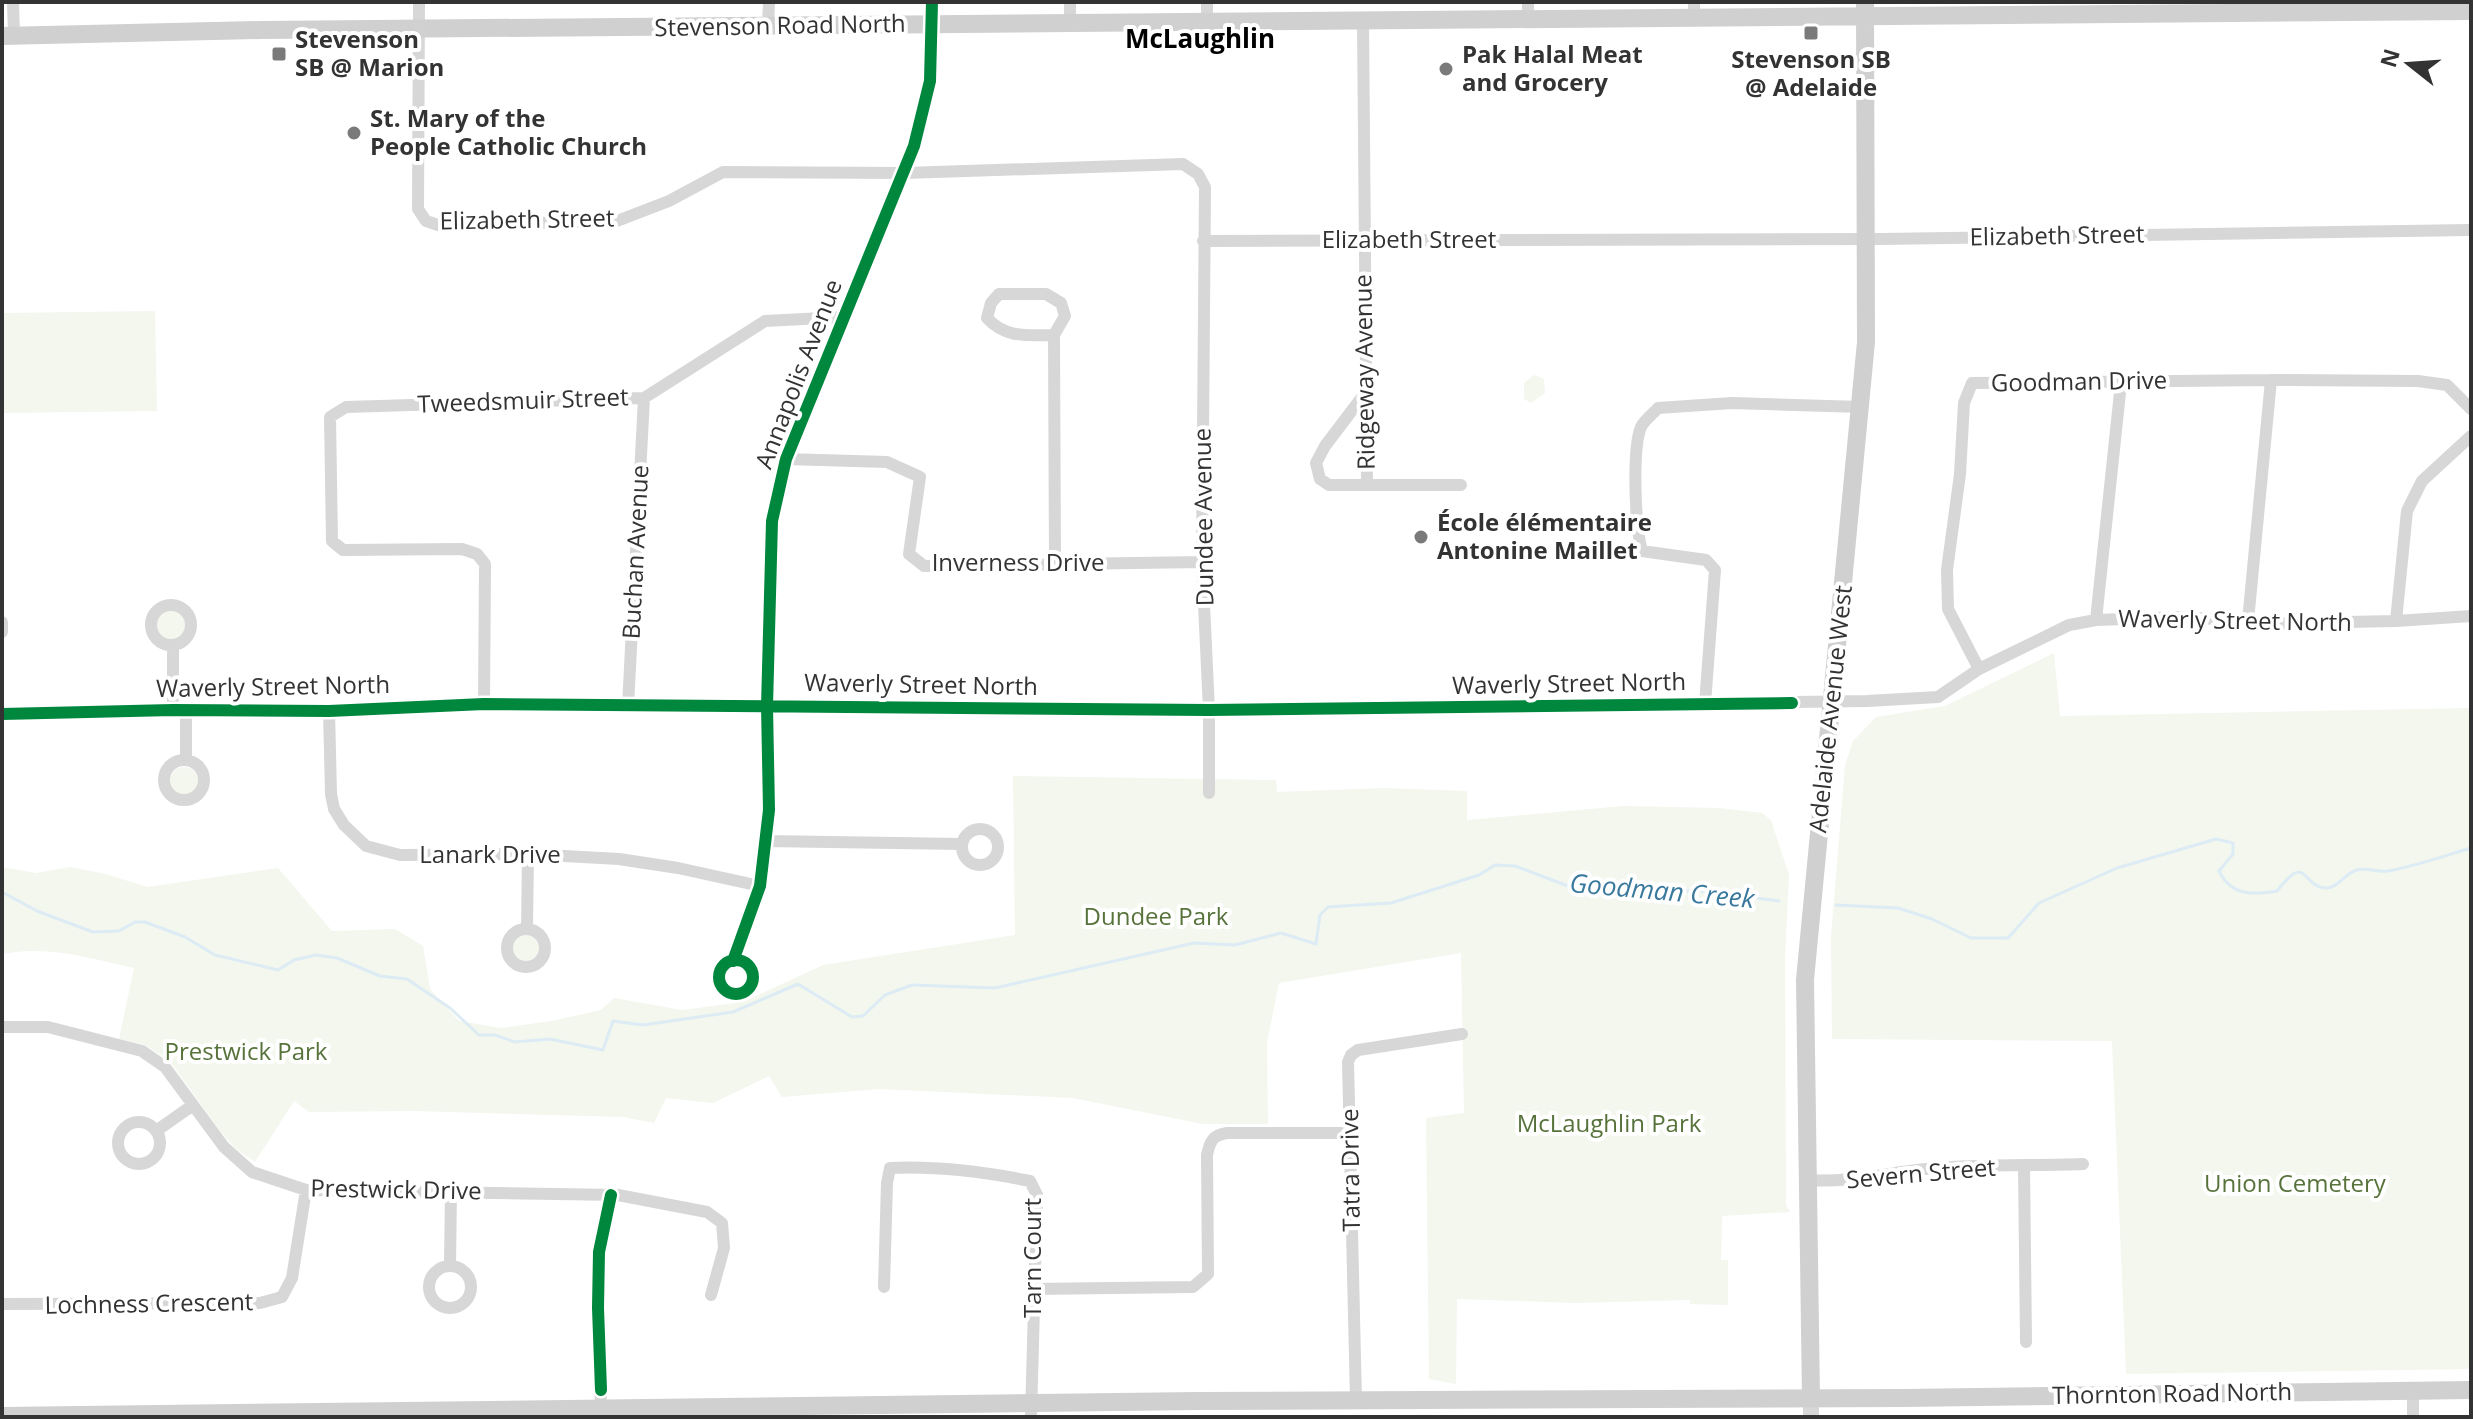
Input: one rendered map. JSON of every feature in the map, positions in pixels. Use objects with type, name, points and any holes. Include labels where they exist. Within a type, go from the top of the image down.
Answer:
[{"type":"main road","name":"Adelaide Avenue West","points":[[1811,1408],[1805,980],[1861,407],[1867,308],[1865,9]]},
{"type":"main road","name":"Stevenson Road North","points":[[8,36],[261,30],[418,31],[1363,20],[1528,10],[2471,11]]},
{"type":"main road","name":"Thornton Road North","points":[[2,1416],[601,1409],[1184,1409],[1356,1400],[1811,1408],[2471,1390]]},
{"type":"street","points":[[8,36],[13,2]]},
{"type":"street","points":[[418,31],[419,2]]},
{"type":"street","points":[[768,26],[769,2]]},
{"type":"street","name":"Annapolis Avenue","points":[[733,961],[760,886],[769,810],[767,706],[772,521],[786,459],[842,317],[905,173],[930,81],[932,2]]},
{"type":"street","points":[[1070,2],[1070,23]]},
{"type":"street","points":[[1207,2],[1207,21]]},
{"type":"street","name":"Ridgeway Avenue","points":[[1363,20],[1367,485]]},
{"type":"street","name":"Elizabeth Street","points":[[418,31],[418,209],[426,221],[438,225],[617,221],[669,201],[723,172],[905,173],[1183,164],[1198,174],[1205,187],[1203,241],[1866,239],[2471,230]]},
{"type":"street","name":"Dundee Avenue","points":[[1203,241],[1202,562],[1209,710],[1209,793]]},
{"type":"street","points":[[1054,335],[1014,334],[996,328],[987,318],[991,303],[999,294],[1046,294],[1061,303],[1065,316],[1054,335],[1055,564]]},
{"type":"street","name":"Tweedsmuir Street","points":[[484,704],[485,564],[477,554],[462,549],[343,550],[332,541],[330,417],[346,407],[644,398],[765,321],[842,317]]},
{"type":"street","points":[[2248,621],[2271,380]]},
{"type":"street","name":"Goodman Drive","points":[[1979,669],[1948,609],[1947,570],[1960,474],[1964,403],[1972,383],[2271,380],[2433,383],[2447,385],[2471,409]]},
{"type":"street","points":[[2096,620],[2121,383]]},
{"type":"street","points":[[1366,392],[1325,446],[1316,463],[1320,479],[1329,485],[1461,485]]},
{"type":"street","name":"Buchan Avenue","points":[[628,706],[644,398]]},
{"type":"street","points":[[1705,704],[1715,570],[1706,560],[1642,551],[1637,533],[1636,463],[1641,426],[1658,408],[1732,403],[1861,407]]},
{"type":"street","points":[[2396,621],[2407,511],[2422,481],[2471,436]]},
{"type":"street","name":"Inverness Drive","points":[[786,459],[887,462],[920,477],[909,554],[924,566],[1202,562]]},
{"type":"street","name":"Waverly Street North","points":[[2,714],[173,710],[329,711],[484,704],[1209,710],[1832,702],[1938,697],[1979,669],[2069,625],[2096,620],[2181,617],[2256,624],[2471,616]]},
{"type":"street","points":[[2,622],[2,632]]},
{"type":"street","points":[[173,645],[173,710]]},
{"type":"street","points":[[186,710],[186,760]]},
{"type":"street","name":"Lanark Drive","points":[[329,711],[334,809],[344,825],[366,846],[400,855],[528,854],[619,859],[760,886]]},
{"type":"street","points":[[765,841],[962,844]]},
{"type":"street","points":[[527,928],[528,854]]},
{"type":"street","name":"Prestwick Drive","points":[[2,1027],[48,1027],[142,1051],[165,1067],[224,1147],[252,1172],[306,1190],[611,1195],[707,1212],[722,1223],[724,1248],[711,1295]]},
{"type":"street","name":"Tatra Drive","points":[[1356,1400],[1348,1062],[1354,1052],[1462,1034]]},
{"type":"street","points":[[156,1131],[193,1105]]},
{"type":"street","points":[[1033,1289],[1193,1287],[1208,1274],[1207,1155],[1213,1138],[1227,1133],[1350,1133]]},
{"type":"street","name":"Severn Street","points":[[1808,1180],[1859,1180],[1927,1169],[2083,1164]]},
{"type":"street","points":[[2024,1166],[2026,1342]]},
{"type":"street","name":"Tarn Court","points":[[884,1287],[890,1168],[915,1167],[1030,1181],[1037,1195],[1031,1410]]},
{"type":"street","name":"Lochness Crescent","points":[[2,1304],[260,1303],[282,1297],[292,1278],[306,1190]]},
{"type":"street","points":[[450,1265],[451,1191]]},
{"type":"street","points":[[601,1409],[599,1252],[611,1195]]},
{"type":"street","points":[[2413,1391],[2413,1417]]},
{"type":"green space","points":[[155,311],[157,411],[2,413],[2,313]]},
{"type":"green space","points":[[1534,375],[1544,379],[1545,393],[1531,403],[1524,399],[1524,383]]},
{"type":"green space","points":[[171,610],[181,615],[186,625],[181,635],[171,640],[161,635],[156,625],[161,615]]},
{"type":"green space","name":"Union Cemetery","points":[[2054,653],[2060,716],[2471,708],[2471,1369],[2126,1374],[2112,1041],[1832,1039],[1831,937],[1845,765],[1853,741],[1876,717],[1945,706]]},
{"type":"green space","points":[[184,767],[194,771],[198,781],[194,791],[184,795],[174,791],[170,781],[174,771]]},
{"type":"green space","points":[[1013,776],[1276,780],[1277,792],[1384,788],[1467,791],[1467,820],[1623,806],[1719,808],[1762,813],[1771,820],[1789,875],[1785,957],[1786,1205],[1790,1212],[1722,1216],[1721,1260],[1728,1260],[1728,1305],[1690,1304],[1690,1300],[1574,1303],[1457,1299],[1456,1384],[1429,1379],[1426,1118],[1464,1113],[1461,953],[1279,983],[1267,1043],[1268,1124],[1203,1124],[1073,1098],[879,1089],[782,1097],[769,1076],[713,1103],[666,1098],[654,1123],[623,1117],[412,1111],[309,1112],[294,1101],[255,1162],[236,1149],[220,1131],[169,1060],[145,1045],[119,1039],[134,968],[52,952],[2,954],[2,867],[36,873],[70,867],[147,887],[278,868],[332,931],[395,929],[423,946],[430,989],[459,1021],[501,1028],[552,1021],[601,1010],[614,998],[682,1010],[743,1002],[823,965],[1015,935]]},
{"type":"green space","points":[[526,933],[532,934],[540,942],[540,954],[532,962],[526,963],[520,962],[512,954],[511,948],[512,942],[520,934]]},
{"type":"waterway","name":"Goodman Creek","points":[[1836,905],[1898,908],[1932,919],[1971,938],[2008,938],[2039,903],[2117,868],[2216,839],[2233,843],[2233,854],[2219,871],[2224,879],[2236,889],[2251,893],[2277,891],[2287,879],[2300,872],[2318,886],[2326,888],[2357,870],[2388,871],[2471,848]]},
{"type":"waterway","name":"Goodman Creek","points":[[2,892],[37,911],[93,932],[119,931],[135,922],[145,922],[185,937],[215,955],[278,970],[294,960],[316,955],[337,958],[380,976],[407,979],[450,1008],[479,1035],[495,1035],[515,1042],[550,1039],[603,1050],[613,1021],[643,1025],[733,1012],[798,984],[852,1017],[863,1016],[885,995],[912,985],[995,988],[1194,943],[1235,945],[1281,933],[1316,944],[1320,915],[1328,907],[1391,903],[1479,875],[1495,865],[1515,866],[1568,886],[1610,890],[1703,891],[1779,901]]},
{"type":"cycle path","points":[[733,961],[760,886],[769,810],[767,706],[772,521],[786,459],[914,146],[930,81],[932,2]]},
{"type":"cycle path","points":[[2,714],[173,710],[329,711],[484,704],[1209,710],[1792,703]]},
{"type":"cycle path","points":[[736,960],[748,965],[753,977],[748,989],[736,994],[724,989],[719,977],[724,965],[736,960]]},
{"type":"cycle path","points":[[601,1390],[599,1252],[611,1195]]},
{"type":"place","name":"Stevenson SB @ Adelaide","points":[[1811,33]]},
{"type":"place","name":"Stevenson SB @ Marion","points":[[279,54]]},
{"type":"place","name":"Pak Halal Meat and Grocery","points":[[1446,69]]},
{"type":"place","name":"St. Mary of the People Catholic Church","points":[[354,133]]},
{"type":"place","name":"École élémentaire Antonine Maillet","points":[[1421,537]]},
{"type":"district","name":"McLaughlin","points":[[1200,39]]},
{"type":"park label","name":"Dundee Park","points":[[1156,917]]},
{"type":"park label","name":"Prestwick Park","points":[[246,1052]]},
{"type":"park label","name":"McLaughlin Park","points":[[1609,1124]]}]
